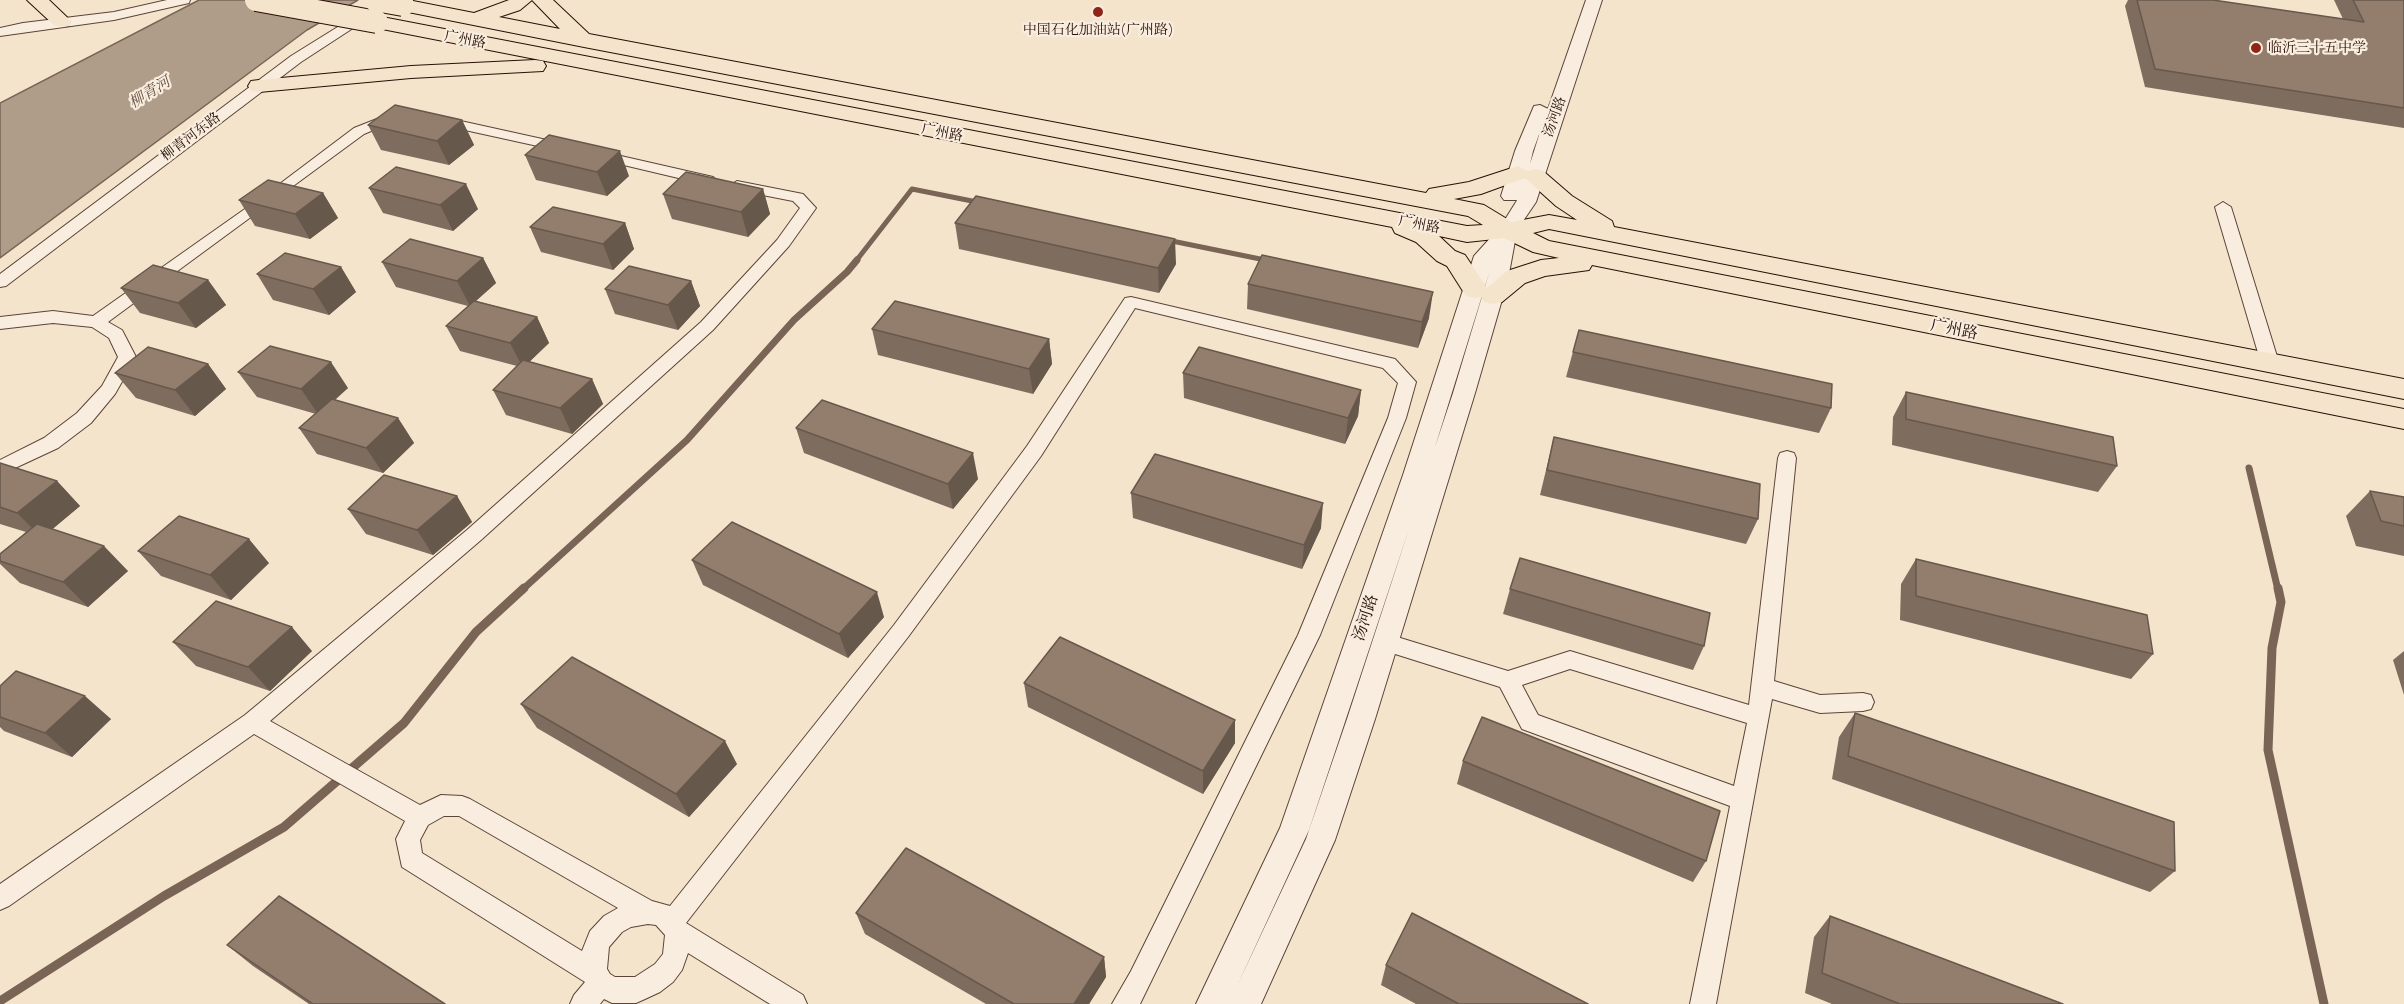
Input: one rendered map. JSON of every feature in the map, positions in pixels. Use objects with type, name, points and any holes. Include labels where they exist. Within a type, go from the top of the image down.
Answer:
[{"type":"main road","points":[[37,0],[62,22]]},
{"type":"main road","points":[[256,0],[376,11]]},
{"type":"main road","points":[[475,20],[513,6],[522,0]]},
{"type":"main road","points":[[542,0],[584,41]]},
{"type":"main road","name":"广州路","points":[[376,11],[395,2],[584,41],[1475,210],[1542,247],[1618,249],[2270,363],[2404,389]]},
{"type":"main road","name":"广州路","points":[[376,11],[432,33],[593,66],[1467,234],[1508,230]]},
{"type":"main road","points":[[411,72],[440,63],[451,53],[446,44],[432,33]]},
{"type":"main road","points":[[260,86],[490,67],[593,66]]},
{"type":"main road","points":[[1400,195],[1448,194],[1526,174],[1564,201],[1618,249]]},
{"type":"main road","points":[[1382,218],[1425,237],[1446,256],[1456,261],[1484,293],[1541,268],[1618,249]]},
{"type":"main road","name":"广州路","points":[[1618,249],[2404,419]]},
{"type":"street","points":[[0,32],[114,16],[184,0]]},
{"type":"street","name":"汤河路","points":[[1212,1004],[1294,830],[1484,293],[1508,230],[1526,202],[1526,174],[1578,0]]},
{"type":"street","name":"汤河路","points":[[1526,174],[1594,0]]},
{"type":"street","name":"柳青河东路","points":[[0,282],[260,86],[395,2]]},
{"type":"street","points":[[0,898],[253,722],[474,535],[581,436],[707,326],[783,243],[808,208],[798,197],[398,114],[359,131],[274,195],[96,322]]},
{"type":"street","points":[[2223,207],[2270,363]]},
{"type":"street","name":"汤河路","points":[[1245,1004],[1320,840],[1384,642],[1484,293]]},
{"type":"street","points":[[648,912],[462,806],[441,805],[420,818],[408,839],[411,859],[615,988],[636,990],[651,983],[664,973],[676,954],[675,928],[901,632],[1034,451],[1131,303],[1389,363],[1407,382],[1396,418],[1309,635],[1140,980],[1125,1004]]},
{"type":"street","points":[[0,323],[52,317],[96,322],[116,334],[126,357],[110,390],[84,418],[51,443],[0,468]]},
{"type":"street","points":[[1703,1004],[1759,717],[1787,458]]},
{"type":"street","points":[[1384,642],[1508,681],[1570,660],[1759,717]]},
{"type":"street","points":[[1508,681],[1530,722],[1743,800]]},
{"type":"street","points":[[1762,687],[1820,704],[1863,702]]},
{"type":"street","points":[[253,722],[305,754],[386,797],[420,818]]},
{"type":"street","points":[[615,988],[594,954],[599,940],[613,924],[627,916],[648,912],[661,914],[675,928],[794,1004]]},
{"type":"street","points":[[583,1004],[615,988]]},
{"type":"water","name":"柳青河","points":[[199,0],[358,0],[307,30],[0,258],[0,103]]},
{"type":"building","name":"临沂三十五中学","points":[[2137,0],[2213,0],[2364,22],[2353,0],[2404,0],[2404,108],[2155,69]]},
{"type":"building","points":[[395,105],[462,120],[437,141],[368,125]]},
{"type":"building","points":[[549,135],[620,151],[597,172],[525,155]]},
{"type":"building","points":[[396,167],[466,184],[440,205],[369,188]]},
{"type":"building","points":[[686,172],[763,189],[741,212],[663,194]]},
{"type":"building","points":[[268,180],[323,193],[295,214],[239,200]]},
{"type":"building","points":[[976,196],[1175,239],[1158,268],[955,223]]},
{"type":"building","points":[[553,207],[625,223],[603,244],[530,227]]},
{"type":"building","points":[[410,239],[483,258],[457,281],[382,262]]},
{"type":"building","points":[[285,253],[341,267],[313,289],[257,274]]},
{"type":"building","points":[[1262,255],[1433,292],[1422,322],[1248,284]]},
{"type":"building","points":[[153,265],[208,280],[178,303],[121,288]]},
{"type":"building","points":[[629,266],[691,281],[668,305],[605,289]]},
{"type":"building","points":[[474,301],[537,317],[510,343],[446,326]]},
{"type":"building","points":[[895,301],[1049,339],[1029,369],[872,329]]},
{"type":"building","points":[[1579,330],[1832,384],[1831,408],[1573,352]]},
{"type":"building","points":[[270,346],[331,362],[301,389],[238,372]]},
{"type":"building","points":[[148,347],[208,364],[175,390],[115,373]]},
{"type":"building","points":[[1199,347],[1361,390],[1348,418],[1183,373]]},
{"type":"building","points":[[523,360],[592,379],[560,408],[493,390]]},
{"type":"building","points":[[1906,392],[2113,437],[2117,466],[1906,419]]},
{"type":"building","points":[[332,399],[398,418],[366,448],[299,428]]},
{"type":"building","points":[[822,400],[973,453],[948,484],[796,428]]},
{"type":"building","points":[[1554,437],[1760,484],[1758,519],[1547,470]]},
{"type":"building","points":[[1155,454],[1323,503],[1304,545],[1131,493]]},
{"type":"building","points":[[0,463],[57,481],[17,513],[0,507]]},
{"type":"building","points":[[384,475],[457,496],[417,530],[348,509]]},
{"type":"building","points":[[2370,491],[2404,497],[2404,526],[2381,521]]},
{"type":"building","points":[[179,516],[249,539],[210,575],[138,551]]},
{"type":"building","points":[[732,522],[877,592],[839,634],[692,560]]},
{"type":"building","points":[[37,524],[104,546],[63,582],[0,561],[0,554]]},
{"type":"building","points":[[1520,558],[1710,613],[1704,646],[1510,589]]},
{"type":"building","points":[[1916,559],[2147,615],[2153,654],[1916,596]]},
{"type":"building","points":[[216,601],[292,627],[248,667],[173,642]]},
{"type":"building","points":[[1060,637],[1235,720],[1203,771],[1024,683]]},
{"type":"building","points":[[572,657],[725,741],[676,794],[521,704]]},
{"type":"building","points":[[16,671],[85,696],[45,733],[0,717],[0,686]]},
{"type":"building","points":[[1855,713],[2174,822],[2175,871],[1848,756]]},
{"type":"building","points":[[1482,717],[1720,811],[1706,861],[1463,761]]},
{"type":"building","points":[[906,848],[1104,957],[1074,1004],[1014,1004],[856,913]]},
{"type":"building","points":[[279,896],[445,1004],[313,1004],[227,945]]},
{"type":"building","points":[[1412,913],[1588,1004],[1459,1004],[1386,965]]},
{"type":"building","points":[[1830,916],[2063,1004],[1900,1004],[1822,973]]},
{"type":"waterway","points":[[856,261],[912,189],[982,203]]},
{"type":"waterway","points":[[1167,240],[1270,261],[1263,260]]},
{"type":"waterway","points":[[522,590],[687,440],[794,320],[857,260]]},
{"type":"waterway","points":[[2249,468],[2278,590]]},
{"type":"waterway","points":[[0,1001],[164,896],[284,827],[404,723],[476,632],[524,588]]},
{"type":"waterway","points":[[2278,588],[2281,602],[2272,648],[2268,750],[2324,1004]]},
{"type":"place","name":"中国石化加油站(广州路)","points":[[1098,12]]},
{"type":"place","name":"临沂三十五中学","points":[[2256,48]]}]
